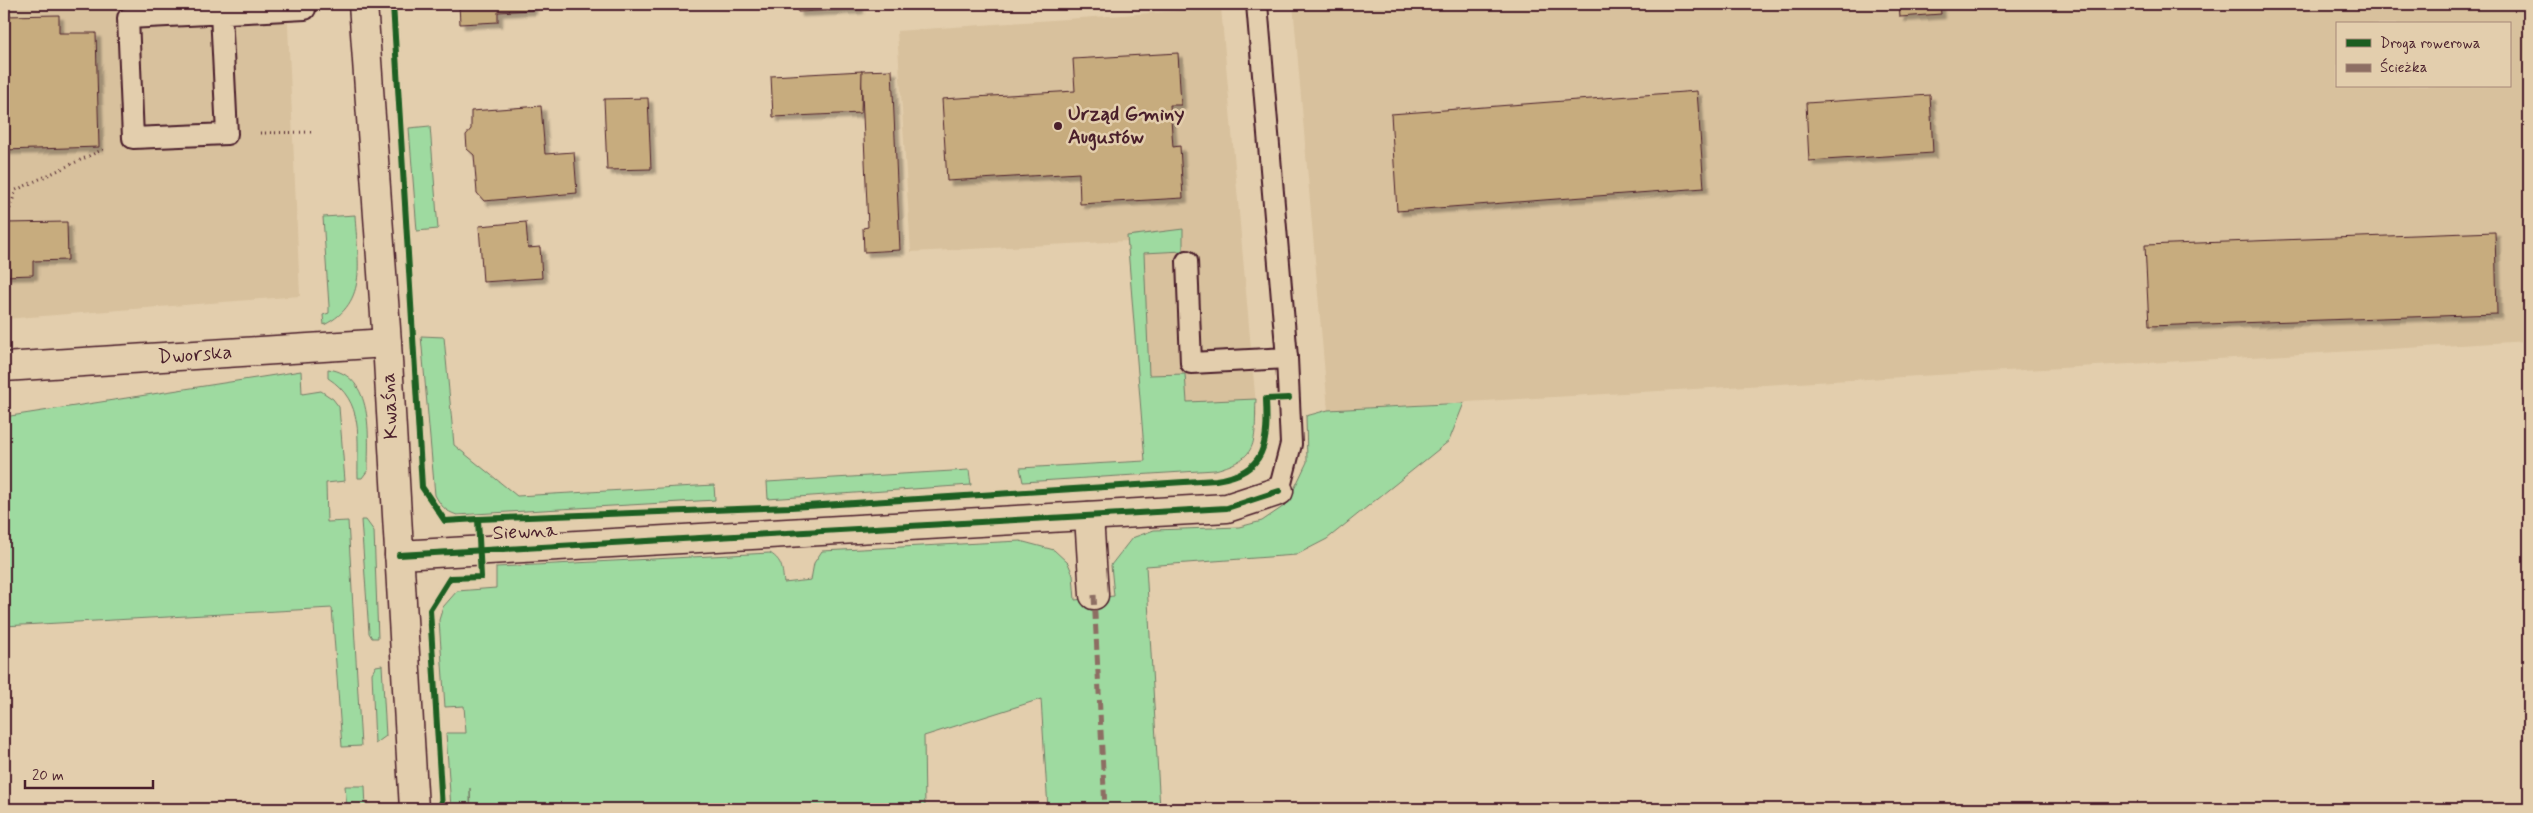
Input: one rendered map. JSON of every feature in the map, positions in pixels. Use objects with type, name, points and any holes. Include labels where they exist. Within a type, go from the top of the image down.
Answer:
[{"type":"street","name":"Kwaśna","points":[[363,4],[387,343],[414,809]]},
{"type":"street","name":"Dworska","points":[[4,367],[387,343]]},
{"type":"street","name":"Siewna","points":[[400,555],[1227,508],[1279,491]]},
{"type":"street","points":[[1089,516],[1094,595]]},
{"type":"lane","points":[[1257,4],[1287,358],[1291,444],[1279,491]]},
{"type":"lane","points":[[221,13],[226,134],[133,138],[128,18],[221,13],[305,9]]},
{"type":"lane","points":[[1187,261],[1191,362],[1287,358]]},
{"type":"path","points":[[5,223],[16,190],[108,147]]},
{"type":"shaded area","points":[[4,4],[287,4],[300,296],[4,319]]},
{"type":"shaded area","points":[[1293,4],[2529,4],[2529,341],[1328,410]]},
{"type":"shaded area","points":[[1221,8],[1257,417],[1142,423],[1127,241],[911,252],[897,31]]},
{"type":"green space","points":[[430,126],[438,229],[417,231],[409,128]]},
{"type":"green space","points":[[355,215],[358,278],[355,292],[349,304],[339,315],[324,325],[323,315],[329,313],[329,306],[323,217]]},
{"type":"green space","points":[[1183,229],[1183,251],[1144,253],[1149,375],[1185,374],[1187,402],[1256,399],[1254,437],[1248,453],[1241,460],[1215,470],[1023,482],[1020,468],[1145,461],[1127,236]]},
{"type":"green space","points":[[421,336],[444,337],[454,445],[517,496],[714,485],[715,500],[457,515],[449,512],[441,505],[435,495]]},
{"type":"green space","points":[[328,369],[343,374],[354,383],[366,409],[368,470],[362,478],[358,478],[358,435],[353,410],[348,398],[328,378]]},
{"type":"green space","points":[[301,371],[302,394],[321,391],[333,399],[339,407],[345,481],[326,483],[327,522],[348,521],[361,746],[342,747],[332,608],[4,626],[4,417]]},
{"type":"green space","points":[[1464,403],[1449,441],[1327,539],[1296,555],[1146,566],[1160,809],[1048,809],[1041,699],[924,736],[925,809],[471,809],[470,788],[470,809],[451,809],[446,733],[466,733],[464,706],[445,707],[439,620],[443,607],[457,591],[496,588],[496,567],[770,553],[780,562],[784,583],[811,580],[814,563],[822,551],[1020,541],[1054,550],[1068,563],[1073,575],[1075,600],[1114,596],[1111,565],[1132,538],[1154,530],[1239,527],[1262,521],[1287,504],[1307,462],[1306,416],[1328,410]]},
{"type":"green space","points":[[969,470],[971,485],[768,499],[767,482]]},
{"type":"green space","points":[[361,520],[366,520],[374,531],[378,638],[372,638],[369,633]]},
{"type":"green space","points":[[382,665],[386,736],[375,744],[372,673],[376,666]]},
{"type":"green space","points":[[345,786],[365,786],[366,809],[347,809]]},
{"type":"building","points":[[459,4],[532,4],[532,10],[498,12],[498,22],[460,24]]},
{"type":"building","points":[[797,4],[859,4],[859,9],[798,12]]},
{"type":"building","points":[[1899,4],[1940,4],[1941,14],[1900,17]]},
{"type":"building","points":[[59,15],[59,33],[96,33],[99,147],[4,150],[4,16]]},
{"type":"building","name":"Urząd Gminy Augustów","points":[[1178,53],[1181,105],[1170,105],[1173,147],[1180,146],[1183,198],[1080,204],[1079,173],[947,181],[942,99],[1075,91],[1073,59]]},
{"type":"building","points":[[892,70],[900,250],[864,252],[863,228],[868,227],[861,71]]},
{"type":"building","points":[[862,71],[861,113],[773,117],[771,76]]},
{"type":"building","points":[[1697,91],[1704,188],[1397,211],[1391,114]]},
{"type":"building","points":[[1930,95],[1933,153],[1809,161],[1806,103]]},
{"type":"building","points":[[648,98],[651,169],[607,170],[604,99]]},
{"type":"building","points":[[541,106],[545,154],[574,152],[577,193],[484,201],[477,193],[474,155],[467,149],[466,135],[471,129],[471,111]]},
{"type":"building","points":[[67,222],[68,260],[33,261],[33,275],[4,276],[4,223]]},
{"type":"building","points":[[526,222],[528,248],[540,247],[542,278],[483,282],[479,226]]},
{"type":"building","points":[[2495,232],[2497,314],[2149,326],[2145,245]]},
{"type":"marked path","points":[[1094,595],[1105,809]]},
{"type":"cycle path","points":[[393,4],[422,487],[445,521],[478,519],[481,577],[450,578],[430,610],[442,809]]},
{"type":"cycle path","points":[[478,519],[791,507],[1216,480],[1233,476],[1255,463],[1265,442],[1266,399],[1289,398]]},
{"type":"cycle path","points":[[399,555],[1227,508],[1279,491]]},
{"type":"place","name":"Urząd Gminy Augustów","points":[[1058,126]]}]
